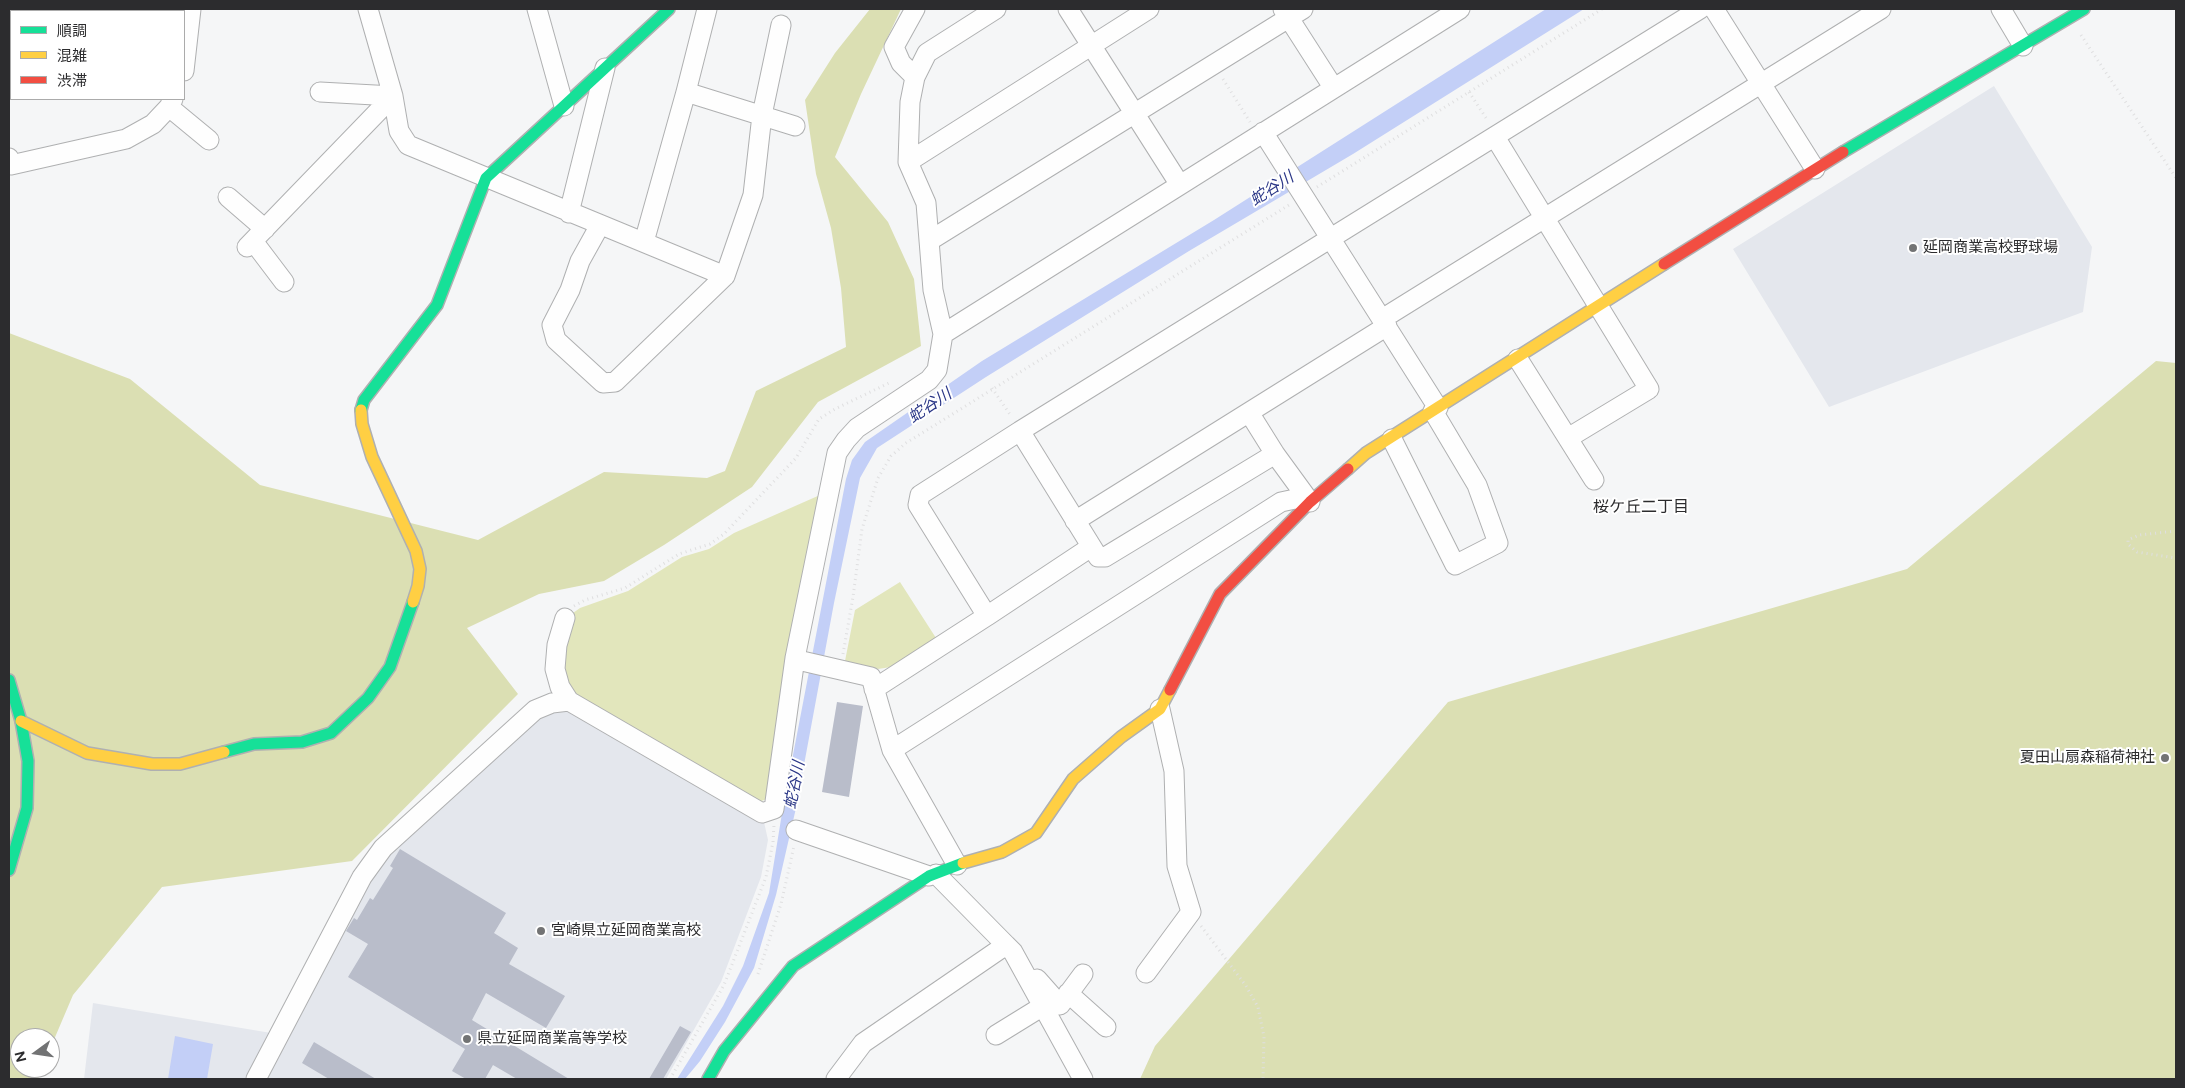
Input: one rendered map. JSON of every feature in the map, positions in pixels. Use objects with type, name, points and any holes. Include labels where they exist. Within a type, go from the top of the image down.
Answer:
[{"type":"street","points":[[185,62],[191,9]]},
{"type":"street","points":[[368,9],[393,96],[399,131],[408,145],[725,276]]},
{"type":"street","points":[[537,9],[564,106]]},
{"type":"street","points":[[21,720],[87,753],[152,764],[180,764],[254,744],[302,742],[330,733],[368,698],[390,667],[418,586],[420,569],[416,551],[372,457],[360,411],[364,400],[437,304],[486,178],[670,9]]},
{"type":"street","points":[[644,242],[707,9]]},
{"type":"street","points":[[915,9],[894,47],[901,63],[915,77]]},
{"type":"street","points":[[565,618],[557,645],[555,669],[560,687],[569,701],[762,813],[774,809],[798,659],[836,453],[857,428],[929,380],[937,370],[943,334],[933,290],[926,203],[908,162],[910,102],[915,77],[927,53],[996,9]]},
{"type":"street","points":[[1068,9],[1180,186]]},
{"type":"street","points":[[908,162],[1149,9]]},
{"type":"street","points":[[943,334],[1180,186],[1333,87],[1460,9]]},
{"type":"street","points":[[988,616],[918,506],[920,495],[1700,9]]},
{"type":"street","points":[[1714,9],[1815,169]]},
{"type":"street","points":[[1075,521],[1250,414],[1546,217],[1881,9]]},
{"type":"street","points":[[2001,9],[2023,46]]},
{"type":"street","points":[[708,1079],[724,1051],[793,966],[933,875],[957,865],[1002,852],[1036,833],[1073,779],[1121,737],[1160,709],[1220,594],[1310,502],[1366,453],[1815,169],[2084,9]]},
{"type":"street","points":[[929,241],[1214,64],[1291,12],[1333,87]]},
{"type":"street","points":[[600,225],[580,261],[570,290],[552,325],[556,340],[603,383],[615,382],[725,276],[753,195],[762,116],[781,25]]},
{"type":"street","points":[[569,212],[605,68]]},
{"type":"street","points":[[320,92],[393,96]]},
{"type":"street","points":[[686,92],[796,126]]},
{"type":"street","points":[[255,239],[393,96]]},
{"type":"street","points":[[9,158],[11,165],[126,139],[153,124],[171,103],[209,140]]},
{"type":"street","points":[[1261,134],[1304,194],[1385,323],[1477,485],[1498,544],[1455,565],[1392,438]]},
{"type":"street","points":[[1496,136],[1649,389],[1568,438]]},
{"type":"street","points":[[228,197],[284,282]]},
{"type":"street","points":[[1518,358],[1594,480]]},
{"type":"street","points":[[1250,414],[1275,454],[1310,502]]},
{"type":"street","points":[[1020,432],[1098,557],[1105,557],[1275,454]]},
{"type":"street","points":[[892,750],[1281,502],[1295,499],[1310,502]]},
{"type":"street","points":[[874,688],[988,616],[1091,547]]},
{"type":"street","points":[[798,659],[871,677],[892,750],[957,865]]},
{"type":"street","points":[[9,680],[21,720],[28,761],[26,808],[9,870]]},
{"type":"street","points":[[256,1079],[362,877],[383,848],[535,710],[552,703],[569,701]]},
{"type":"street","points":[[1146,973],[1191,912],[1176,866],[1174,771],[1160,709]]},
{"type":"street","points":[[796,830],[933,875],[1009,948],[1060,1005],[1083,974]]},
{"type":"street","points":[[1009,948],[1083,1079]]},
{"type":"street","points":[[836,1079],[863,1043],[1009,948]]},
{"type":"street","points":[[1068,993],[1106,1027]]},
{"type":"street","points":[[996,1035],[1043,1006]]},
{"type":"path","points":[[833,668],[853,597],[862,529],[878,478],[891,456],[906,442],[1602,9]]},
{"type":"path","points":[[2069,18],[2176,178]]},
{"type":"path","points":[[1214,64],[1261,134]]},
{"type":"path","points":[[1469,92],[1496,136]]},
{"type":"path","points":[[565,618],[569,609],[585,600],[625,588],[679,554],[710,544],[724,534],[796,458],[819,419],[896,379]]},
{"type":"path","points":[[992,388],[1020,432]]},
{"type":"path","points":[[2176,531],[2139,535],[2128,540],[2128,544],[2137,552],[2176,558]]},
{"type":"path","points":[[670,1079],[724,985],[766,878],[773,842],[774,822],[769,811]]},
{"type":"path","points":[[755,982],[781,904],[796,830]]},
{"type":"path","points":[[1191,912],[1246,986],[1258,1007],[1264,1037],[1263,1079]]},
{"type":"shaded area","name":"延岡商業高校野球場","points":[[1994,86],[2092,247],[2083,312],[1829,407],[1733,249]]},
{"type":"shaded area","name":"宮崎県立延岡商業高校","points":[[570,708],[764,822],[768,840],[761,877],[721,982],[666,1079],[262,1079],[368,881],[388,852],[538,717],[548,711]]},
{"type":"shaded area","points":[[93,1003],[271,1033],[249,1079],[84,1079]]},
{"type":"green space","points":[[870,9],[901,9],[861,94],[835,157],[888,222],[914,279],[921,346],[818,402],[752,487],[664,545],[604,581],[539,594],[467,628],[518,694],[352,861],[162,887],[73,995],[59,1028],[10,1028],[10,1078],[38,1078],[9,1079],[9,333],[130,379],[260,485],[478,540],[604,472],[707,478],[725,471],[756,391],[846,347],[841,288],[831,228],[816,174],[805,100],[835,53]]},
{"type":"green space","points":[[2156,361],[2176,363],[2176,1079],[1140,1079],[1155,1046],[1448,702],[1907,569]]},
{"type":"green space","points":[[820,495],[767,799],[756,803],[569,695],[561,665],[563,645],[573,613],[580,608],[628,591],[682,557],[709,549],[734,533]]},
{"type":"green space","points":[[900,582],[936,638],[891,667],[878,669],[845,661],[855,610]]},
{"type":"water","name":"蛇谷川","points":[[1546,9],[1584,9],[1353,154],[1189,251],[986,377],[877,448],[860,478],[834,603],[796,808],[776,895],[754,968],[725,1022],[700,1061],[685,1079],[677,1079],[723,1006],[743,966],[769,893],[783,807],[846,479],[852,460],[865,442],[982,361],[1214,220]]},
{"type":"water","points":[[175,1036],[213,1044],[207,1079],[168,1079]]},
{"type":"building","points":[[837,702],[863,706],[849,797],[822,792]]},
{"type":"building","points":[[400,849],[506,913],[494,933],[518,948],[509,964],[565,996],[546,1028],[486,993],[472,1020],[569,1079],[517,1079],[493,1065],[485,1079],[466,1079],[452,1071],[465,1049],[348,977],[368,944],[346,931],[354,918],[357,920],[370,898],[373,900],[393,868],[390,866]]},
{"type":"building","points":[[680,1026],[691,1032],[663,1079],[649,1079]]},
{"type":"building","points":[[314,1042],[376,1079],[329,1079],[302,1063]]},
{"type":"traffic: fast","points":[[361,410],[364,400],[437,305],[486,178],[669,9]]},
{"type":"traffic: fast","points":[[1843,152],[2084,9]]},
{"type":"traffic: fast","points":[[224,752],[254,744],[302,742],[331,733],[368,698],[390,667],[413,602]]},
{"type":"traffic: fast","points":[[9,680],[21,721],[28,761],[27,808],[9,870]]},
{"type":"traffic: fast","points":[[708,1079],[724,1051],[793,966],[929,876],[963,863]]},
{"type":"traffic: slow","points":[[1348,469],[1366,453],[1664,264]]},
{"type":"traffic: slow","points":[[361,410],[362,424],[372,457],[416,551],[420,569],[418,586],[413,602]]},
{"type":"traffic: slow","points":[[963,863],[1002,852],[1036,833],[1073,779],[1121,737],[1160,709],[1170,690]]},
{"type":"traffic: slow","points":[[21,721],[87,753],[152,764],[180,764],[224,752]]},
{"type":"traffic: jam","points":[[1664,264],[1843,152]]},
{"type":"traffic: jam","points":[[1170,690],[1220,594],[1310,502],[1348,469]]},
{"type":"place","name":"延岡商業高校野球場","points":[[1913,248]]},
{"type":"place","name":"夏田山扇森稲荷神社","points":[[2165,758]]},
{"type":"place","name":"宮崎県立延岡商業高校","points":[[541,931]]},
{"type":"place","name":"県立延岡商業高等学校","points":[[467,1039]]},
{"type":"district","name":"桜ケ丘二丁目","points":[[1641,507]]}]
